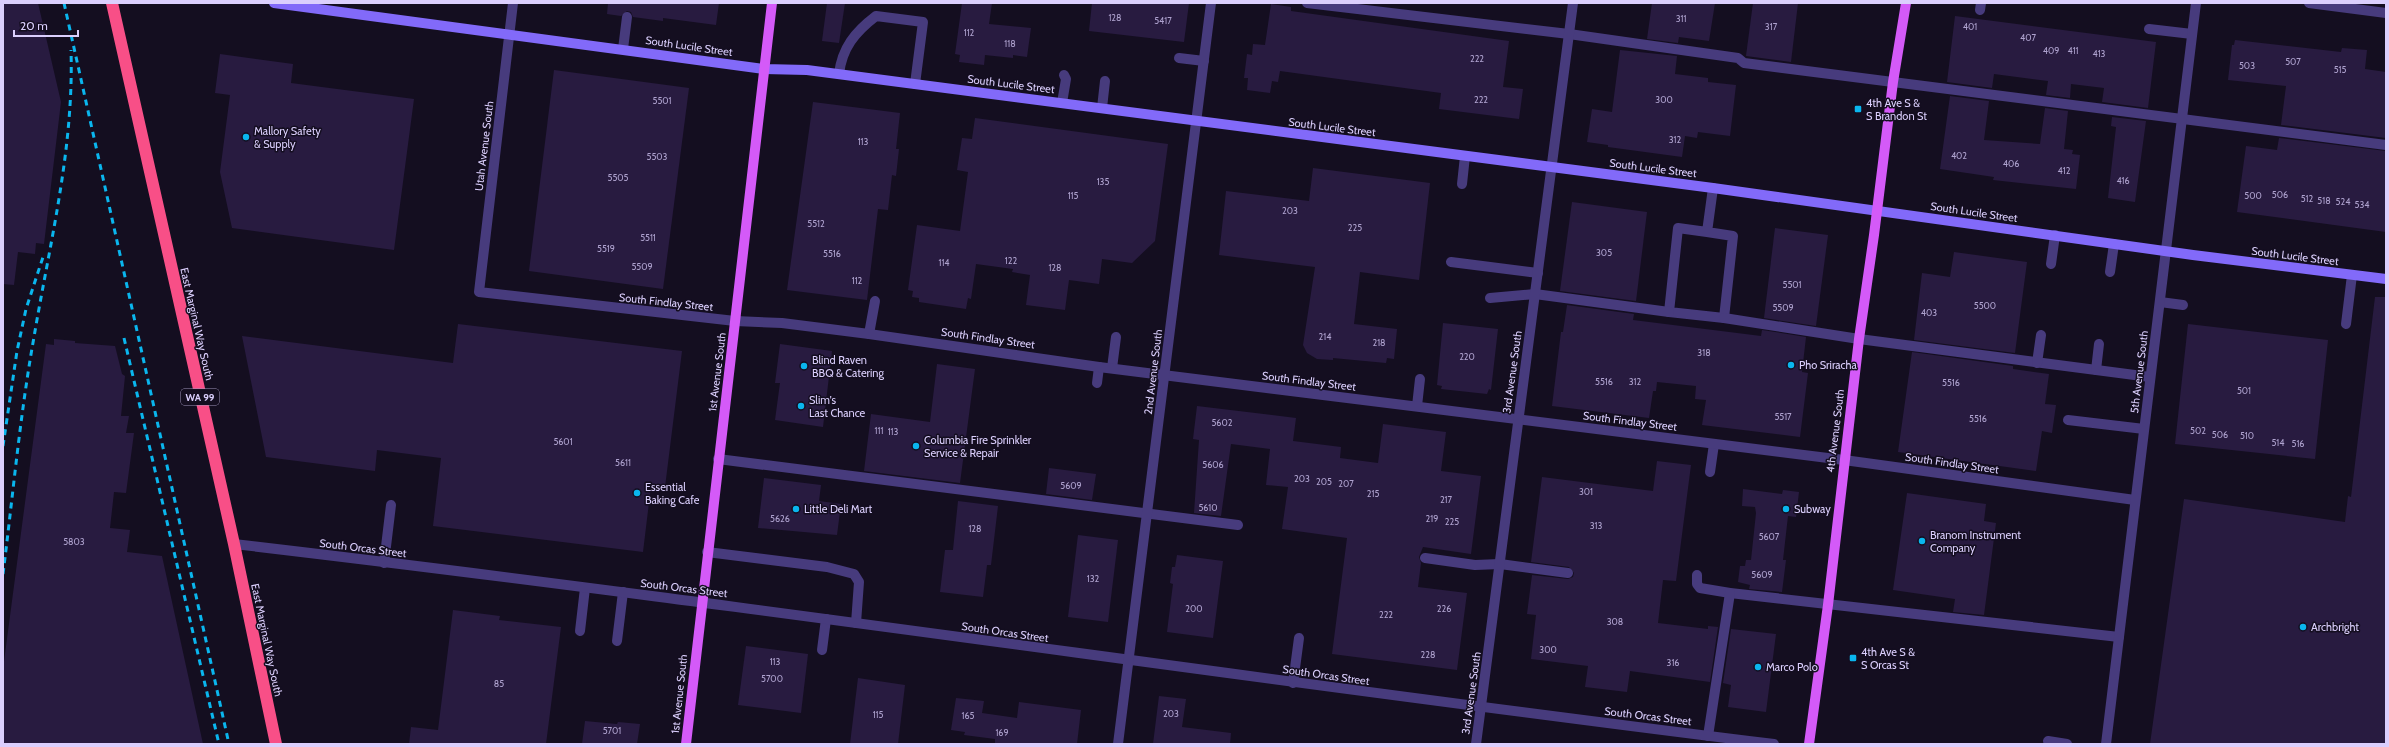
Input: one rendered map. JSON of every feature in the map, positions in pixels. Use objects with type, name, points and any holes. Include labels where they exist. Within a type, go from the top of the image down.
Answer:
[{"type":"highway","name":"East Marginal Way South","points":[[112,3],[234,544],[276,744]]},
{"type":"main road","name":"1st Avenue South","points":[[686,744],[701,601],[772,3]]},
{"type":"main road","name":"4th Avenue South","points":[[1809,744],[1828,605],[1858,339],[1877,211],[1893,82],[1906,3]]},
{"type":"street","name":"South Lucile Street","points":[[274,3],[510,33],[764,68],[839,74],[1102,108],[1196,122],[1713,188],[2114,244],[2386,279]]},
{"type":"street","name":"Utah Avenue South","points":[[479,292],[513,3]]},
{"type":"street","name":"2nd Avenue South","points":[[1118,744],[1211,3]]},
{"type":"street","points":[[1307,3],[1569,34],[1738,58],[1744,63],[2386,145]]},
{"type":"street","name":"3rd Avenue South","points":[[1476,744],[1573,3]]},
{"type":"street","name":"5th Avenue South","points":[[2106,744],[2196,3]]},
{"type":"street","points":[[2309,3],[2386,11]]},
{"type":"street","points":[[623,49],[627,16]]},
{"type":"street","points":[[839,74],[844,50],[859,29],[876,16],[922,22],[915,84]]},
{"type":"street","points":[[2149,29],[2192,34]]},
{"type":"street","points":[[1179,58],[1204,61]]},
{"type":"street","points":[[1062,103],[1064,75]]},
{"type":"street","points":[[1102,108],[1106,81]]},
{"type":"street","points":[[1462,184],[1465,156]]},
{"type":"street","points":[[1707,232],[1713,188]]},
{"type":"street","points":[[1669,312],[1678,228],[1733,236],[1724,318]]},
{"type":"street","points":[[2051,264],[2055,235]]},
{"type":"street","points":[[2110,272],[2114,244]]},
{"type":"street","points":[[1451,262],[1538,273]]},
{"type":"street","points":[[2346,324],[2352,275]]},
{"type":"street","name":"South Findlay Street","points":[[479,292],[735,321],[782,323],[1099,367],[1844,460],[2135,500]]},
{"type":"street","points":[[1490,298],[1535,294],[1724,318],[1858,339],[2150,377]]},
{"type":"street","points":[[869,334],[875,300]]},
{"type":"street","points":[[2160,302],[2183,305]]},
{"type":"street","points":[[2036,363],[2041,335]]},
{"type":"street","points":[[1112,368],[1116,337]]},
{"type":"street","points":[[2096,370],[2099,344]]},
{"type":"street","points":[[1097,383],[1099,367]]},
{"type":"street","points":[[1417,406],[1420,379]]},
{"type":"street","points":[[2068,420],[2144,429]]},
{"type":"street","points":[[1710,472],[1714,444]]},
{"type":"street","points":[[718,459],[1238,525]]},
{"type":"street","points":[[384,563],[391,505]]},
{"type":"street","name":"South Orcas Street","points":[[234,544],[701,601],[1293,683],[1774,744]]},
{"type":"street","points":[[707,552],[827,567],[854,574],[859,582],[856,623]]},
{"type":"street","points":[[1425,558],[1475,565],[1500,564],[1568,573]]},
{"type":"street","points":[[1697,574],[1697,584],[1700,588],[1730,593],[2119,637]]},
{"type":"street","points":[[580,631],[586,588]]},
{"type":"street","points":[[616,641],[623,592]]},
{"type":"street","points":[[1708,736],[1730,593]]},
{"type":"street","points":[[822,650],[826,619]]},
{"type":"street","points":[[1293,683],[1299,638]]},
{"type":"street","points":[[2048,742],[2066,744]]},
{"type":"building","points":[[3,3],[38,3],[61,102],[44,244],[36,243],[35,254],[18,252],[14,285],[3,284]]},
{"type":"building","points":[[608,3],[719,3],[716,25],[663,18],[663,21],[633,17],[631,12],[627,11],[621,16],[607,14]]},
{"type":"building","points":[[827,3],[845,3],[839,43],[822,41]]},
{"type":"building","points":[[962,3],[992,3],[989,24],[1031,28],[1027,57],[1013,55],[1013,58],[985,55],[984,65],[959,62],[960,55],[955,54]]},
{"type":"building","points":[[1092,3],[1189,3],[1184,42],[1089,31]]},
{"type":"building","points":[[1652,3],[1715,3],[1709,41],[1679,37],[1678,43],[1647,39]]},
{"type":"building","points":[[1753,3],[1798,3],[1791,62],[1746,56]]},
{"type":"building","points":[[1271,4],[1291,7],[1291,11],[1509,41],[1503,87],[1523,89],[1519,119],[1439,109],[1441,93],[1280,71],[1278,82],[1272,81],[1270,93],[1247,90],[1248,78],[1244,78],[1247,54],[1252,55],[1253,44],[1265,45]]},
{"type":"building","points":[[1955,16],[2156,42],[2148,108],[2102,102],[2104,88],[2071,84],[2070,98],[2046,95],[2048,81],[1994,74],[1992,88],[1947,82]]},
{"type":"building","points":[[2235,40],[2341,52],[2342,48],[2367,50],[2365,69],[2386,72],[2386,138],[2281,125],[2286,86],[2228,80],[2232,45],[2234,45]]},
{"type":"building","points":[[1620,50],[1677,56],[1675,74],[1708,78],[1708,82],[1736,85],[1730,136],[1698,132],[1697,138],[1685,136],[1682,157],[1608,147],[1608,145],[1587,142],[1592,109],[1612,112]]},
{"type":"building","points":[[220,54],[293,64],[291,83],[414,99],[394,250],[232,228],[220,172],[230,95],[215,93]]},
{"type":"building","points":[[554,70],[689,88],[663,289],[529,271]]},
{"type":"building","points":[[1950,96],[1989,101],[1984,140],[2040,144],[2045,108],[2068,111],[2064,149],[2073,150],[2072,154],[2080,155],[2076,189],[1993,180],[1994,177],[1940,169]]},
{"type":"building","points":[[813,102],[900,113],[896,149],[899,149],[896,176],[892,175],[888,210],[878,209],[867,300],[787,290]]},
{"type":"building","points":[[2112,117],[2146,121],[2135,202],[2108,198],[2116,127],[2111,126]]},
{"type":"building","points":[[975,118],[1168,144],[1155,241],[1132,263],[1102,259],[1099,284],[1069,280],[1065,310],[1026,305],[1030,275],[1012,272],[1013,269],[976,264],[971,299],[968,298],[966,309],[919,302],[919,298],[912,297],[913,291],[908,290],[917,225],[960,231],[968,172],[957,170],[962,138],[972,139]]},
{"type":"building","points":[[2279,138],[2386,151],[2386,232],[2237,212],[2246,146],[2277,150]]},
{"type":"building","points":[[1313,168],[1430,183],[1419,280],[1360,272],[1354,324],[1397,329],[1394,359],[1387,358],[1386,363],[1333,358],[1333,360],[1317,359],[1307,353],[1303,345],[1315,267],[1219,255],[1226,191],[1309,201]]},
{"type":"building","points":[[1572,202],[1647,212],[1636,301],[1560,291]]},
{"type":"building","points":[[1775,228],[1828,235],[1816,326],[1764,318]]},
{"type":"building","points":[[1954,252],[2027,262],[2015,353],[1914,340],[1922,273],[1950,277]]},
{"type":"building","points":[[2375,297],[2386,297],[2386,744],[2150,744],[2184,499],[2345,522],[2348,496],[2351,497]]},
{"type":"building","points":[[1567,305],[1634,314],[1633,320],[1761,336],[1762,330],[1806,337],[1802,372],[1808,373],[1800,437],[1702,425],[1706,400],[1695,399],[1696,386],[1657,382],[1656,391],[1653,391],[1649,418],[1552,406],[1561,332],[1563,332]]},
{"type":"building","points":[[1443,323],[1498,329],[1491,390],[1489,389],[1487,394],[1441,389],[1442,386],[1437,385]]},
{"type":"building","points":[[458,324],[682,351],[665,487],[651,486],[643,552],[433,526],[441,458],[377,450],[375,471],[266,457],[242,336],[453,363]]},
{"type":"building","points":[[2188,324],[2328,340],[2315,459],[2175,444]]},
{"type":"building","points":[[54,339],[75,341],[75,343],[115,346],[122,374],[125,376],[121,416],[129,416],[126,433],[134,433],[126,493],[114,492],[110,528],[130,530],[127,552],[162,556],[203,744],[3,744],[3,669],[46,344],[54,345]]},
{"type":"building","points":[[780,344],[832,351],[823,427],[775,420],[780,383],[775,383]]},
{"type":"building","points":[[1912,352],[2013,366],[2013,369],[2049,374],[2045,404],[2056,405],[2052,433],[2042,431],[2036,471],[1898,452]]},
{"type":"building","name":"Columbia Fire Sprinkler Service & Repair","points":[[937,364],[975,369],[960,483],[864,471],[871,414],[930,422]]},
{"type":"building","points":[[1197,406],[1296,418],[1293,441],[1341,447],[1340,458],[1378,463],[1383,424],[1446,432],[1441,471],[1481,476],[1471,554],[1423,547],[1419,557],[1421,563],[1418,587],[1467,593],[1457,670],[1332,654],[1347,538],[1282,529],[1288,487],[1266,485],[1270,449],[1231,444],[1221,516],[1194,513],[1199,440],[1193,439]]},
{"type":"building","points":[[1657,461],[1691,465],[1676,581],[1663,580],[1658,623],[1708,629],[1708,626],[1718,627],[1710,682],[1630,671],[1627,692],[1585,687],[1588,666],[1531,659],[1536,615],[1527,614],[1532,575],[1568,579],[1573,577],[1574,573],[1569,567],[1531,562],[1542,477],[1653,491]]},
{"type":"building","points":[[1049,468],[1096,474],[1092,500],[1046,494]]},
{"type":"building","points":[[764,478],[821,485],[819,501],[841,504],[837,535],[758,528]]},
{"type":"building","points":[[1743,489],[1782,494],[1783,490],[1799,492],[1796,517],[1788,516],[1783,560],[1786,560],[1782,592],[1749,589],[1750,585],[1738,582],[1740,566],[1745,566],[1746,560],[1751,560],[1756,513],[1755,507],[1742,506]]},
{"type":"building","points":[[1907,493],[1986,504],[1984,521],[1996,523],[1984,615],[1953,612],[1955,599],[1893,590]]},
{"type":"building","points":[[958,501],[998,506],[991,565],[987,565],[983,597],[940,592],[945,550],[953,550]]},
{"type":"building","points":[[1078,535],[1118,540],[1108,622],[1068,617]]},
{"type":"building","points":[[1177,555],[1223,561],[1213,638],[1167,632],[1173,584],[1170,583],[1172,567],[1175,567]]},
{"type":"building","points":[[453,610],[500,616],[499,620],[561,627],[546,744],[409,744],[411,727],[438,730]]},
{"type":"building","points":[[1731,629],[1776,634],[1766,712],[1728,707],[1731,685],[1723,683]]},
{"type":"building","points":[[746,646],[808,654],[801,713],[738,705]]},
{"type":"building","points":[[858,678],[905,685],[898,744],[850,744]]},
{"type":"building","points":[[1159,696],[1186,699],[1182,727],[1231,733],[1230,744],[1153,744]]},
{"type":"building","points":[[956,698],[984,701],[982,713],[1017,718],[1019,702],[1081,710],[1077,744],[995,744],[995,739],[964,735],[965,732],[951,730]]},
{"type":"building","points":[[585,721],[617,724],[618,722],[640,724],[637,744],[582,744]]},
{"type":"railway","points":[[64,3],[229,744]]},
{"type":"railway","points":[[3,574],[25,396],[65,159],[71,87],[71,50]]},
{"type":"railway","points":[[3,446],[17,351],[26,309],[44,254]]},
{"type":"railway","points":[[124,338],[219,744]]},
{"type":"place","name":"4th Ave S & S Brandon St","points":[[1858,109]]},
{"type":"place","name":"Mallory Safety & Supply","points":[[246,137]]},
{"type":"place","name":"Pho Sriracha","points":[[1791,365]]},
{"type":"place","name":"Blind Raven BBQ & Catering","points":[[804,366]]},
{"type":"place","name":"Slim's Last Chance","points":[[801,406]]},
{"type":"place","name":"Columbia Fire Sprinkler Service & Repair","points":[[916,446]]},
{"type":"place","name":"Essential Baking Cafe","points":[[637,493]]},
{"type":"place","name":"Little Deli Mart","points":[[796,509]]},
{"type":"place","name":"Subway","points":[[1786,509]]},
{"type":"place","name":"Branom Instrument Company","points":[[1922,541]]},
{"type":"place","name":"Archbright","points":[[2303,627]]},
{"type":"place","name":"4th Ave S & S Orcas St","points":[[1853,658]]},
{"type":"place","name":"Marco Polo","points":[[1758,667]]}]
